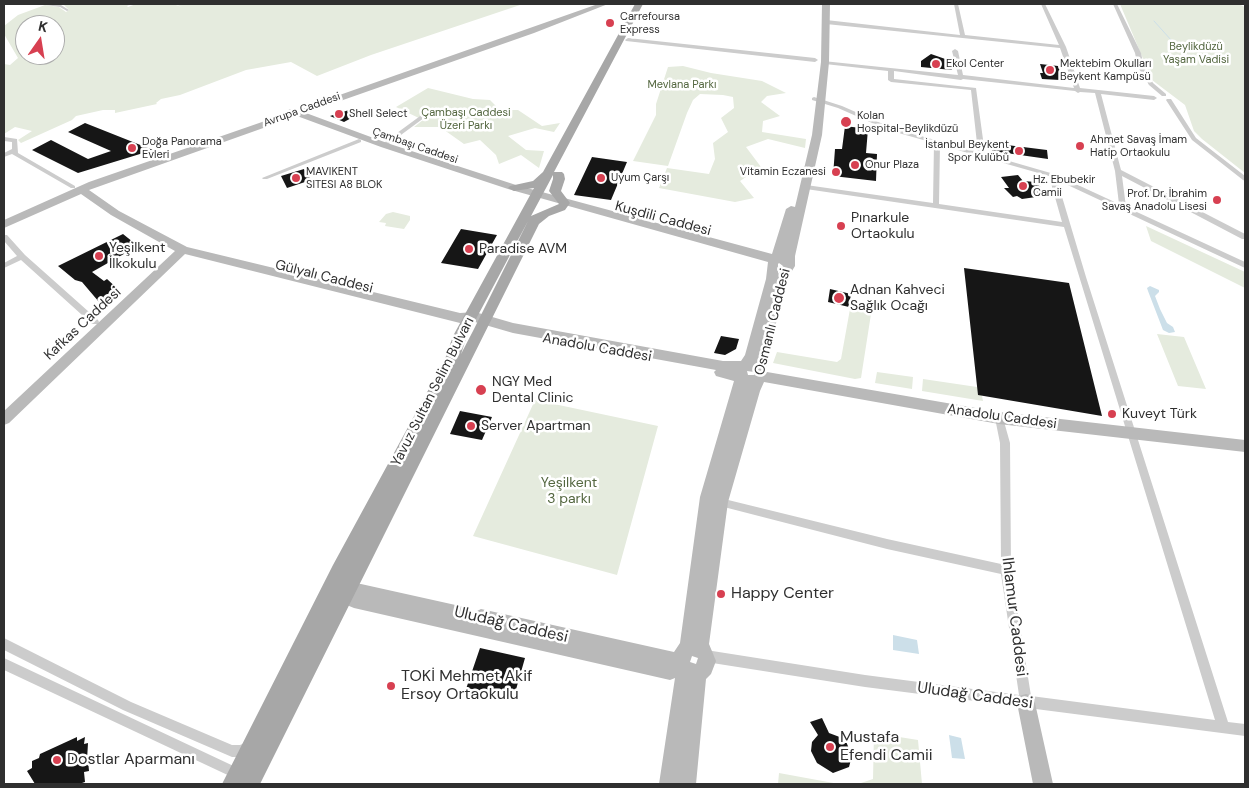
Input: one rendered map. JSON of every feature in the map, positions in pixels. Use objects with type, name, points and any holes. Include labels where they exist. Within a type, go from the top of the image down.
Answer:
[{"type":"main road","name":"Avrupa Caddesi","points":[[4,218],[77,188],[594,4]]},
{"type":"main road","name":"Avrupa Caddesi","points":[[290,113],[531,31],[604,4]]},
{"type":"main road","name":"Yavuz Sultan Selim Bulvarı","points":[[240,781],[530,219],[533,196],[554,173],[623,41],[639,4]]},
{"type":"main road","name":"Yavuz Sultan Selim Bulvarı","points":[[623,41],[646,4]]},
{"type":"main road","name":"Osmanlı Caddesi","points":[[686,784],[691,660],[708,497],[740,388],[743,370],[751,356],[772,279],[780,265],[806,187],[817,135],[820,4]]},
{"type":"main road","name":"Osmanlı Caddesi","points":[[820,61],[826,22],[826,4]]},
{"type":"main road","name":"Osmanlı Caddesi","points":[[669,784],[720,502],[738,438],[760,374],[759,363],[780,265],[809,147],[817,103]]},
{"type":"main road","points":[[312,106],[312,118]]},
{"type":"main road","name":"Çambaşı Caddesi","points":[[290,113],[312,118],[533,196]]},
{"type":"main road","name":"Çambaşı Caddesi","points":[[290,113],[359,141],[533,196]]},
{"type":"main road","points":[[530,219],[563,205],[555,191],[559,179],[554,173],[536,184],[533,196]]},
{"type":"main road","name":"Avrupa Caddesi","points":[[4,224],[77,188]]},
{"type":"main road","name":"Gülyalı Caddesi","points":[[77,188],[115,213],[180,248],[184,257],[475,325]]},
{"type":"main road","name":"Kuşdili Caddesi","points":[[533,196],[752,259],[780,265]]},
{"type":"main road","name":"Kafkas Caddesi","points":[[4,407],[95,322],[180,248]]},
{"type":"main road","name":"Kafkas Caddesi","points":[[4,420],[180,248]]},
{"type":"main road","name":"Anadolu Caddesi","points":[[475,325],[704,368],[743,370],[750,381],[760,374],[998,415],[1130,430],[1245,446]]},
{"type":"main road","name":"Anadolu Caddesi","points":[[1130,430],[1245,440]]},
{"type":"main road","points":[[336,593],[354,600],[670,671],[691,660]]},
{"type":"main road","name":"Yavuz Sultan Selim Bulvarı","points":[[240,781],[252,746],[336,593]]},
{"type":"main road","name":"Ihlamur Caddesi","points":[[1026,703],[1042,784]]},
{"type":"street","points":[[46,4],[61,6],[67,10]]},
{"type":"street","points":[[956,4],[962,37]]},
{"type":"street","points":[[1043,4],[1063,47],[1078,91]]},
{"type":"street","points":[[1115,4],[1138,53],[1148,87],[1154,96],[1162,101],[1166,97]]},
{"type":"street","points":[[826,22],[1063,47]]},
{"type":"street","points":[[623,41],[820,61],[1078,91],[1154,96]]},
{"type":"street","points":[[955,51],[962,78]]},
{"type":"street","points":[[891,70],[891,80],[974,89],[982,155]]},
{"type":"street","points":[[1144,74],[1151,84],[1166,97],[1194,139],[1245,179]]},
{"type":"street","points":[[1098,93],[1118,171],[1123,209]]},
{"type":"street","points":[[817,103],[847,111],[890,129],[1052,175],[1245,265]]},
{"type":"street","points":[[384,145],[429,112]]},
{"type":"street","points":[[4,139],[15,140],[16,146],[14,150],[4,155]]},
{"type":"street","points":[[264,178],[359,141]]},
{"type":"street","points":[[936,205],[937,143]]},
{"type":"street","points":[[14,150],[19,156],[77,188]]},
{"type":"street","points":[[1118,171],[1245,237]]},
{"type":"street","points":[[1052,175],[1223,726]]},
{"type":"street","points":[[806,187],[1066,225]]},
{"type":"street","points":[[4,237],[22,257],[95,322]]},
{"type":"street","points":[[4,266],[22,257]]},
{"type":"street","name":"Ihlamur Caddesi","points":[[998,415],[1005,443],[1006,570],[1026,703]]},
{"type":"street","points":[[720,502],[887,544],[1006,570]]},
{"type":"street","points":[[4,644],[127,706],[232,751],[241,751],[252,746]]},
{"type":"street","name":"Uludağ Caddesi","points":[[691,660],[800,672],[1026,703],[1245,730]]},
{"type":"street","points":[[4,664],[240,781]]},
{"type":"green space","points":[[52,4],[131,4],[128,7],[136,4],[173,4],[182,7],[175,4],[523,4],[371,55],[317,76],[291,62],[246,70],[180,95],[161,99],[157,104],[115,113],[115,110],[103,110],[76,116],[72,120],[21,143],[18,140],[32,131],[15,127],[4,134],[4,64],[10,65],[15,61],[15,65],[65,65],[65,15],[18,15],[45,5],[59,7],[66,12],[69,10],[64,5]]},
{"type":"green space","name":"Beylikdüzü Yaşam Vadisi","points":[[1120,4],[1238,4],[1245,7],[1245,173],[1194,131],[1185,105],[1152,80]]},
{"type":"green space","points":[[15,17],[15,53],[4,34],[4,26]]},
{"type":"green space","name":"Mevlana Parkı","points":[[683,66],[711,73],[762,81],[786,93],[767,96],[761,102],[780,116],[763,121],[762,132],[806,139],[805,148],[768,139],[746,147],[761,167],[740,181],[754,198],[735,202],[659,188],[667,168],[709,174],[715,159],[713,143],[728,132],[721,118],[734,108],[733,97],[700,94],[693,100],[668,166],[633,161],[656,115],[656,104],[668,67]]},
{"type":"green space","name":"Çambaşı Caddesi Üzeri Parkı","points":[[428,88],[473,99],[490,100],[500,110],[518,110],[542,126],[560,123],[554,132],[535,128],[508,136],[526,150],[544,151],[539,168],[521,155],[499,164],[496,155],[480,140],[464,144],[440,127],[414,127],[423,120],[396,107]]},
{"type":"green space","points":[[393,212],[410,216],[410,220],[404,229],[385,226],[386,223],[379,222],[386,214]]},
{"type":"green space","points":[[1146,226],[1245,272],[1245,288],[1151,241]]},
{"type":"green space","points":[[850,309],[871,314],[861,378],[855,379],[773,363],[777,352],[837,362],[841,359]]},
{"type":"green space","points":[[1157,334],[1184,337],[1206,389],[1178,386]]},
{"type":"green space","points":[[877,372],[913,377],[912,389],[875,383]]},
{"type":"green space","points":[[923,379],[977,387],[983,401],[922,391]]},
{"type":"green space","name":"Yeşilkent 3 parkı","points":[[535,400],[658,426],[617,575],[473,536]]},
{"type":"green space","points":[[874,733],[918,740],[922,784],[858,784],[873,779]]},
{"type":"green space","points":[[779,773],[839,784],[778,784]]},
{"type":"water","points":[[1150,286],[1159,290],[1155,296],[1167,323],[1173,327],[1175,332],[1169,333],[1163,330],[1147,288]]},
{"type":"water","points":[[893,635],[917,640],[919,654],[893,650]]},
{"type":"water","points":[[949,735],[961,738],[965,759],[952,758]]},
{"type":"building","name":"Ekol Center","points":[[931,54],[951,61],[952,70],[921,67],[921,61]]},
{"type":"building","name":"Mektebim Okulları Beykent Kampüsü","points":[[1040,64],[1058,66],[1062,77],[1059,76],[1060,80],[1042,79],[1040,73],[1043,73]]},
{"type":"building","points":[[349,110],[355,116],[344,122],[330,116]]},
{"type":"building","name":"Doğa Panorama Evleri","points":[[85,123],[153,150],[78,173],[32,150],[51,140],[88,159],[111,151],[68,132]]},
{"type":"building","name":"Onur Plaza","points":[[845,126],[868,129],[866,153],[877,154],[876,181],[833,176],[835,149],[842,149]]},
{"type":"building","name":"İstanbul Beykent Spor Kulübü","points":[[991,143],[1047,150],[1048,159],[992,151]]},
{"type":"building","name":"Uyum Çarşı","points":[[592,157],[627,162],[611,200],[574,195]]},
{"type":"building","name":"MAVIKENT SITESI A8 BLOK","points":[[304,169],[311,180],[287,188],[281,176]]},
{"type":"building","name":"Hz. Ebubekir Camii","points":[[1018,175],[1023,181],[1036,182],[1043,190],[1041,191],[1043,196],[1022,199],[1017,196],[1013,197],[1004,188],[1009,188],[1001,177]]},
{"type":"building","name":"Paradise AVM","points":[[461,229],[497,235],[478,269],[441,263]]},
{"type":"building","name":"Yeşilkent İlkokulu","points":[[123,234],[138,246],[92,272],[104,281],[107,279],[120,291],[99,302],[82,282],[75,280],[58,266]]},
{"type":"building","points":[[964,268],[1069,283],[1102,416],[978,395]]},
{"type":"building","name":"Adnan Kahveci Sağlık Ocağı","points":[[830,289],[851,294],[849,307],[828,302]]},
{"type":"building","points":[[721,336],[739,339],[736,349],[725,355],[714,353]]},
{"type":"building","name":"Server Apartman","points":[[460,411],[492,417],[482,440],[450,434]]},
{"type":"building","points":[[480,648],[525,658],[513,700],[466,689]]},
{"type":"building","name":"Mustafa Efendi Camii","points":[[822,718],[829,733],[845,739],[852,756],[849,767],[833,773],[817,763],[811,751],[812,742],[818,735],[810,722]]},
{"type":"building","name":"Dostlar Aparmanı","points":[[77,737],[77,741],[85,737],[84,744],[88,743],[87,760],[89,771],[84,772],[85,782],[79,784],[35,784],[27,771],[32,768],[32,761],[39,758],[40,754]]},
{"type":"waterway","points":[[1154,21],[1189,60]]},
{"type":"place","name":"Carrefoursa Express","points":[[610,23]]},
{"type":"place","name":"Ekol Center","points":[[936,64]]},
{"type":"place","name":"Mektebim Okulları Beykent Kampüsü","points":[[1050,70]]},
{"type":"place","name":"Shell Select","points":[[339,114]]},
{"type":"place","name":"Kolan Hospital-Beylikdüzü","points":[[846,122]]},
{"type":"place","name":"Ahmet Savaş İmam Hatip Ortaokulu","points":[[1080,146]]},
{"type":"place","name":"Doğa Panorama Evleri","points":[[132,148]]},
{"type":"place","name":"İstanbul Beykent Spor Kulübü","points":[[1019,151]]},
{"type":"place","name":"Onur Plaza","points":[[855,165]]},
{"type":"place","name":"Vitamin Eczanesi","points":[[836,172]]},
{"type":"place","name":"MAVIKENT SITESI A8 BLOK","points":[[296,178]]},
{"type":"place","name":"Uyum Çarşı","points":[[601,178]]},
{"type":"place","name":"Hz. Ebubekir Camii","points":[[1023,186]]},
{"type":"place","name":"Prof. Dr. İbrahim Savaş Anadolu Lisesi","points":[[1217,200]]},
{"type":"place","name":"Pınarkule Ortaokulu","points":[[841,226]]},
{"type":"place","name":"Paradise AVM","points":[[469,249]]},
{"type":"place","name":"Yeşilkent İlkokulu","points":[[99,256]]},
{"type":"place","name":"Adnan Kahveci Sağlık Ocağı","points":[[839,298]]},
{"type":"place","name":"NGY Med Dental Clinic","points":[[481,390]]},
{"type":"place","name":"Kuveyt Türk","points":[[1112,414]]},
{"type":"place","name":"Server Apartman","points":[[471,426]]},
{"type":"place","name":"Happy Center","points":[[721,594]]},
{"type":"place","name":"TOKİ Mehmet Akif Ersoy Ortaokulu","points":[[391,686]]},
{"type":"place","name":"Mustafa Efendi Camii","points":[[830,747]]},
{"type":"place","name":"Dostlar Aparmanı","points":[[57,760]]}]
